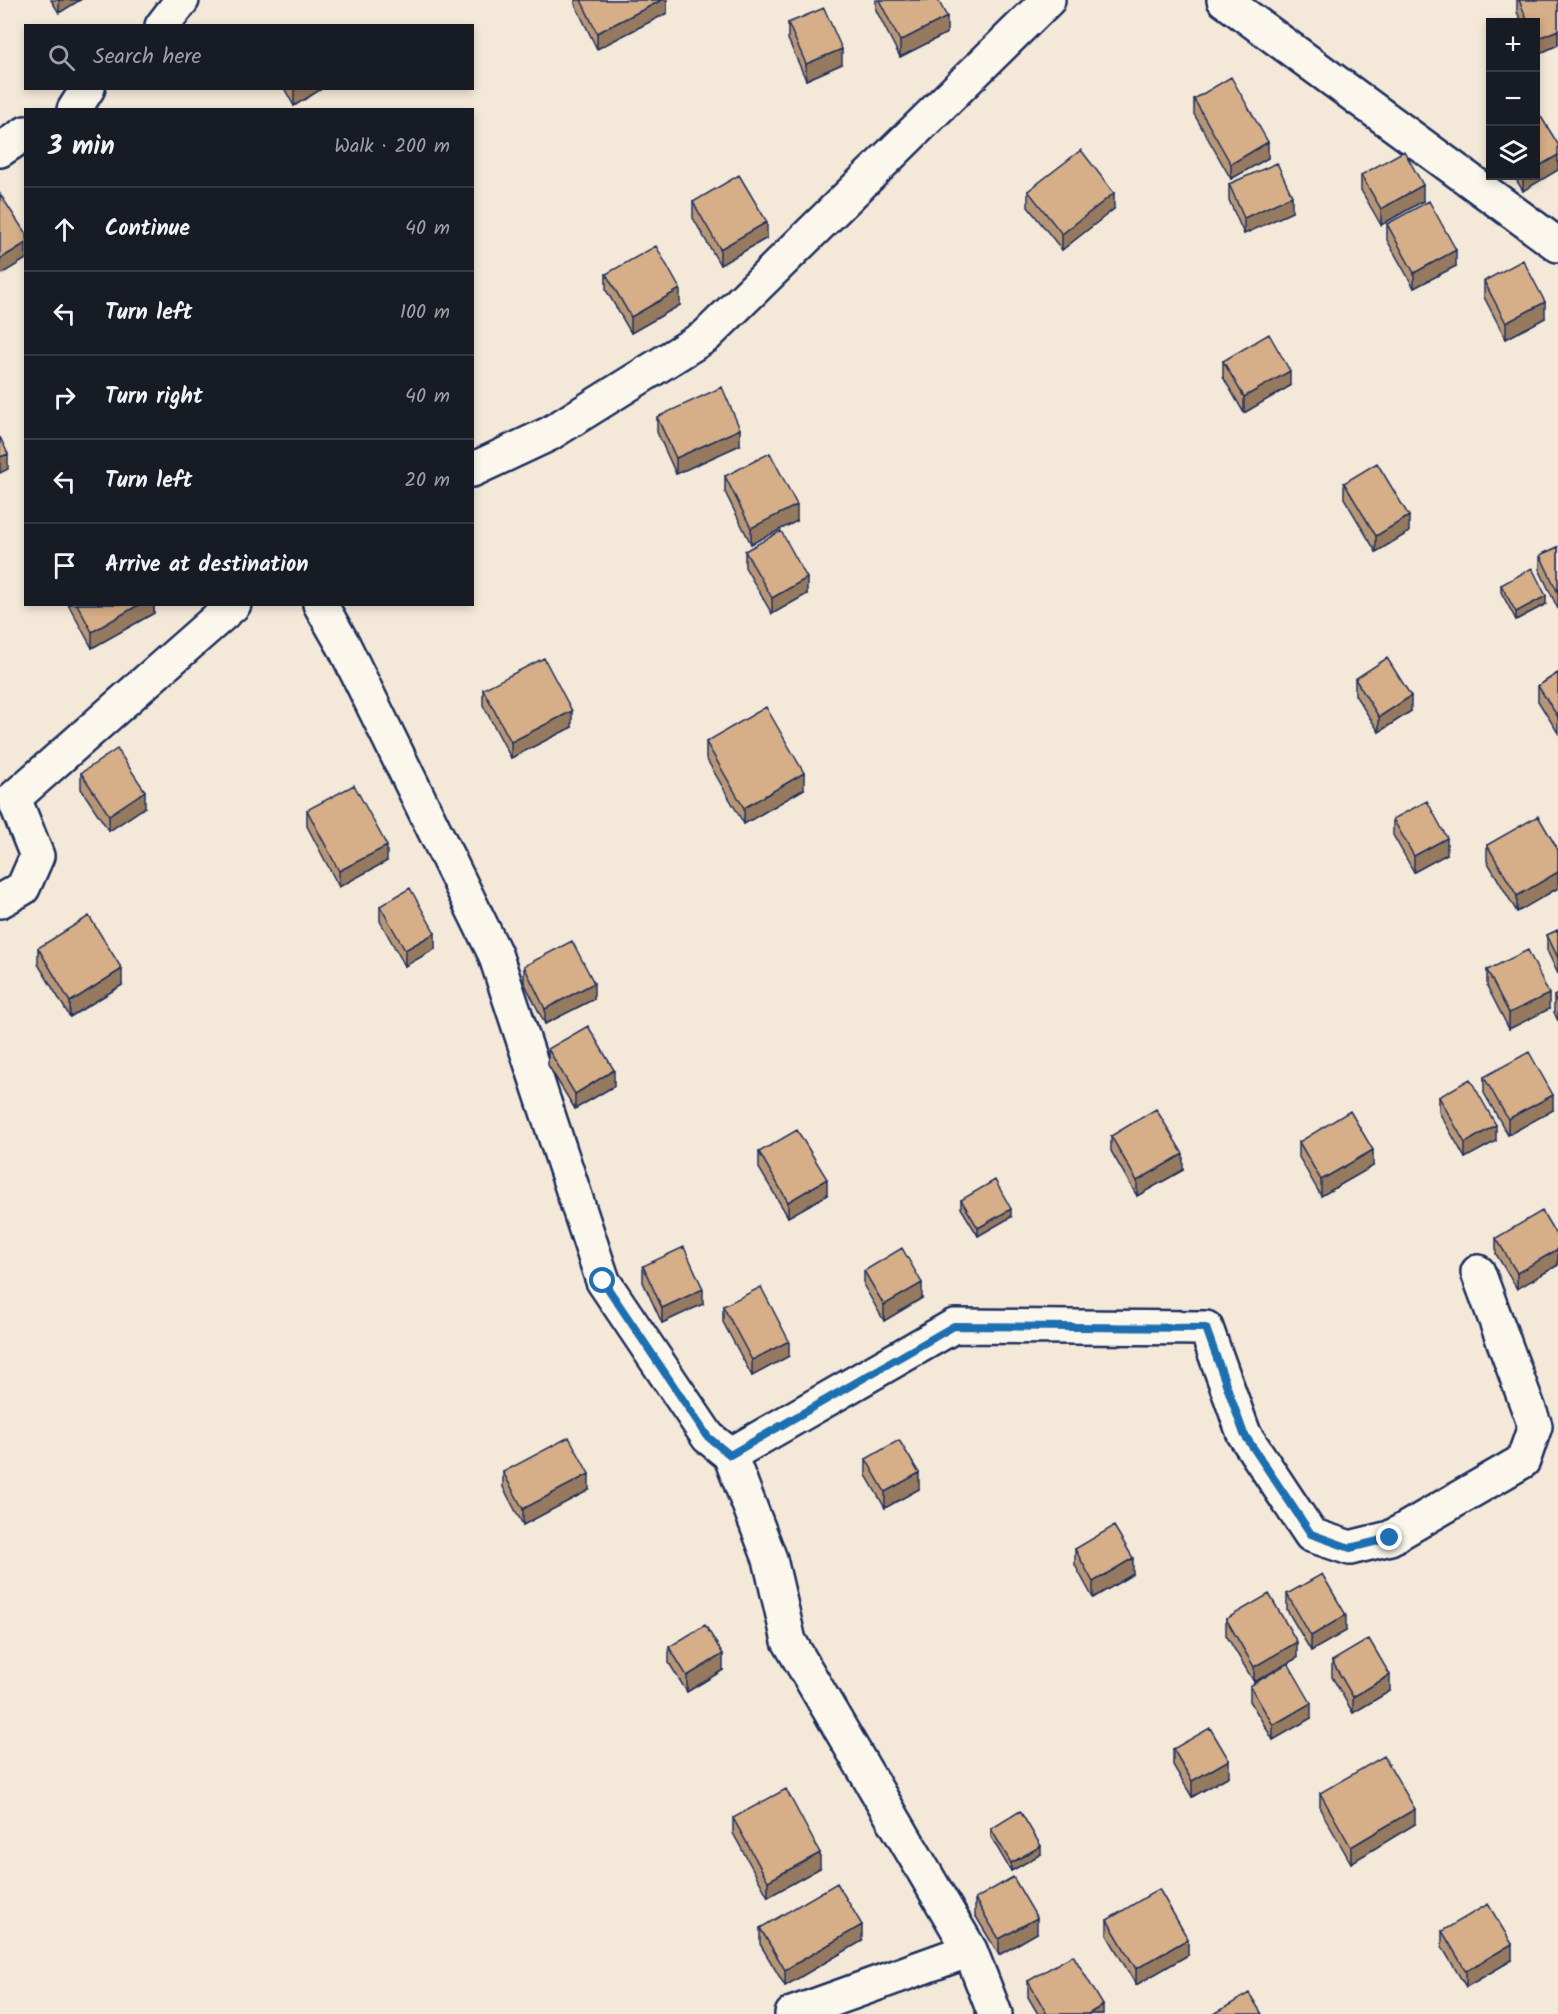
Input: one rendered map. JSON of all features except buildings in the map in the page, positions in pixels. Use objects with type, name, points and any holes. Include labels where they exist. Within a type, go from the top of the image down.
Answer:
[{"type":"street","points":[[164,24],[182,0]]},
{"type":"street","points":[[474,469],[549,434],[706,336],[1048,0]]},
{"type":"street","points":[[1224,0],[1558,245]]},
{"type":"street","points":[[75,108],[87,90]]},
{"type":"street","points":[[0,150],[24,134]]},
{"type":"street","points":[[0,901],[23,888],[37,856],[14,798],[232,606]]},
{"type":"street","points":[[321,606],[344,646],[495,954],[603,1281],[708,1437],[730,1455],[770,1559],[789,1641],[970,1950],[995,2014]]},
{"type":"street","points":[[730,1455],[954,1326],[1206,1328],[1244,1434],[1311,1534],[1350,1548],[1390,1538],[1522,1461],[1535,1426],[1478,1272]]},
{"type":"street","points":[[792,2014],[970,1950]]},
{"type":"route","points":[[603,1281],[708,1437],[730,1455],[954,1326],[1206,1328],[1244,1434],[1311,1534],[1350,1548],[1390,1538]]}]
